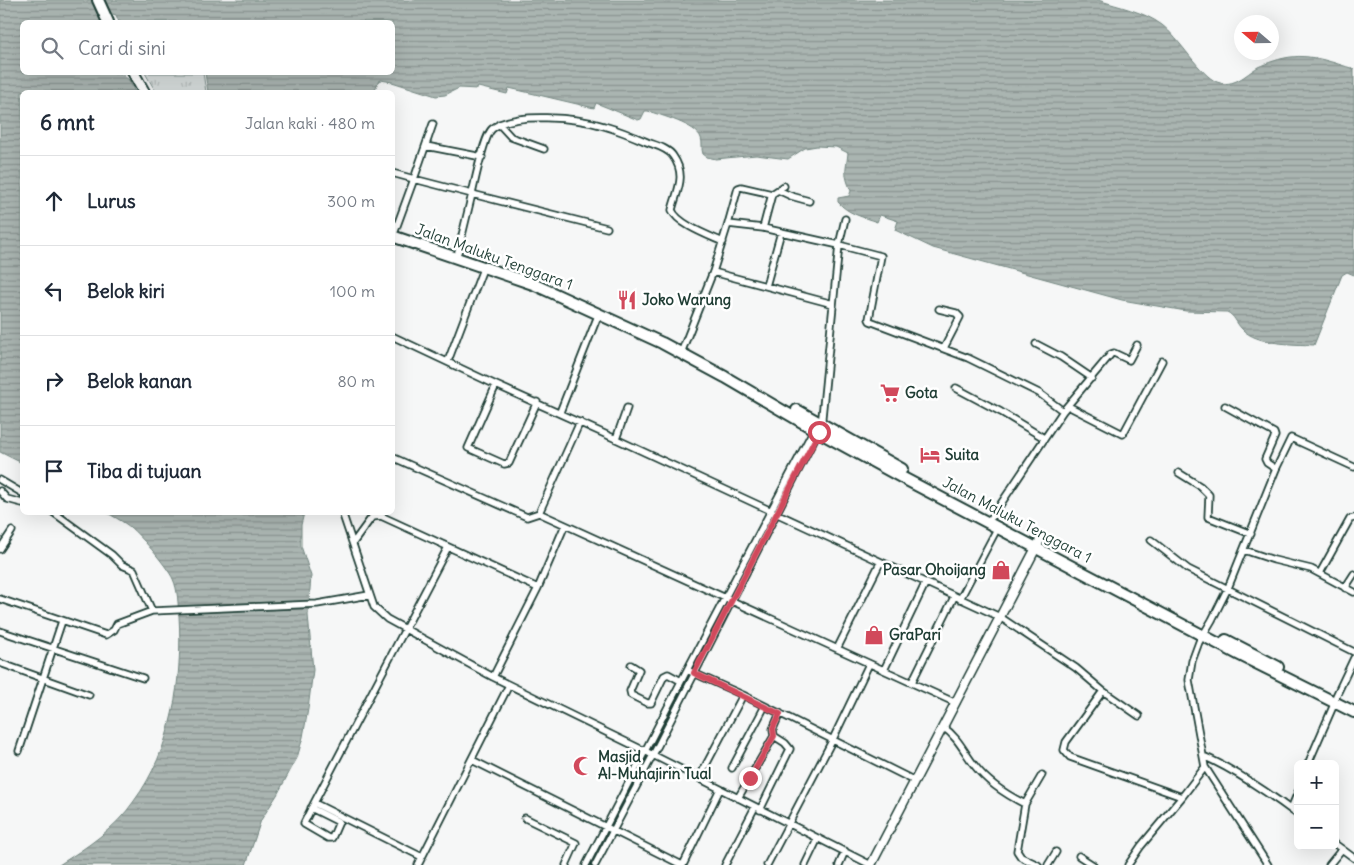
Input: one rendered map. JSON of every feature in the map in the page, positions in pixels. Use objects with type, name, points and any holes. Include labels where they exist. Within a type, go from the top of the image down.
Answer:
[{"type":"highway","points":[[98,0],[107,20]]},
{"type":"highway","points":[[135,75],[143,90]]},
{"type":"highway","name":"Jalan Maluku Tenggara 1","points":[[395,234],[511,270],[582,298],[683,351],[792,414],[819,425],[992,518],[1038,545],[1336,699],[1354,705]]},
{"type":"highway","name":"Jalan Maluku Tenggara 1","points":[[395,234],[533,284],[683,351]]},
{"type":"highway","name":"Jalan Maluku Tenggara 1","points":[[819,425],[998,527],[1038,545]]},
{"type":"highway","name":"Jalan Maluku Tenggara 1","points":[[1336,699],[1354,712]]},
{"type":"street","points":[[458,252],[488,134],[499,124],[514,119],[532,117],[598,124],[670,152],[680,168],[681,177],[672,210],[673,213],[680,220],[723,242]]},
{"type":"street","points":[[395,228],[433,124]]},
{"type":"street","points":[[499,124],[511,137],[544,150]]},
{"type":"street","points":[[426,146],[482,157]]},
{"type":"street","points":[[395,174],[607,228]]},
{"type":"street","points":[[683,351],[713,272],[738,188],[772,194]]},
{"type":"street","points":[[762,228],[772,194],[781,188],[792,196],[810,201]]},
{"type":"street","points":[[586,865],[686,670],[774,512],[819,425],[839,245],[845,220]]},
{"type":"street","points":[[728,224],[762,228],[882,256],[870,321],[944,348],[1029,388],[1066,409],[1123,434],[1162,361]]},
{"type":"street","points":[[766,286],[781,232]]},
{"type":"street","points":[[448,361],[484,266]]},
{"type":"street","points":[[713,272],[833,304]]},
{"type":"street","points":[[939,309],[956,313],[960,317],[944,348]]},
{"type":"street","points":[[560,412],[599,313]]},
{"type":"street","points":[[395,337],[496,385],[616,438],[925,584],[1000,617],[1076,668],[1103,691],[1138,716]]},
{"type":"street","points":[[1036,344],[1062,357],[1092,378]]},
{"type":"street","points":[[992,518],[1044,438],[1112,353],[1129,360],[1137,346]]},
{"type":"street","points":[[496,385],[468,448],[504,464],[508,463],[537,402]]},
{"type":"street","points":[[956,388],[1044,438]]},
{"type":"street","points":[[1225,406],[1274,433],[1275,436],[1265,459],[1276,469]]},
{"type":"street","points":[[616,438],[627,408]]},
{"type":"street","points":[[538,513],[580,422]]},
{"type":"street","points":[[1266,865],[1205,767],[1189,678],[1199,642],[1228,588],[1276,469],[1291,438],[1354,467]]},
{"type":"street","points":[[395,458],[527,516],[538,513],[565,524],[956,703]]},
{"type":"street","points":[[1180,473],[1200,486],[1209,495],[1208,517],[1250,534]]},
{"type":"street","points":[[0,480],[20,493]]},
{"type":"street","points":[[0,491],[7,499],[20,502]]},
{"type":"street","points":[[595,865],[733,600],[774,512]]},
{"type":"street","points":[[57,515],[112,555],[122,565],[134,570],[152,611]]},
{"type":"street","points":[[343,515],[369,595],[377,612],[404,630],[493,677],[871,865],[1038,545]]},
{"type":"street","points":[[353,543],[372,517],[381,516],[538,588]]},
{"type":"street","points":[[1320,574],[1350,519],[1354,518]]},
{"type":"street","points":[[493,677],[538,588],[565,524]]},
{"type":"street","points":[[912,682],[998,527]]},
{"type":"street","points":[[0,550],[12,531]]},
{"type":"street","points":[[1152,540],[1188,569],[1354,652]]},
{"type":"street","points":[[313,806],[339,822],[332,838],[328,838],[304,824],[313,806],[404,630],[448,547]]},
{"type":"street","points":[[1244,550],[1320,574],[1354,592]]},
{"type":"street","points":[[837,650],[880,563]]},
{"type":"street","points":[[1345,588],[1354,574]]},
{"type":"street","points":[[884,670],[925,584]]},
{"type":"street","points":[[0,599],[107,635],[114,630],[117,624],[152,611],[317,604],[369,595]]},
{"type":"street","points":[[18,751],[62,621]]},
{"type":"street","points":[[0,631],[143,678]]},
{"type":"street","points":[[1310,760],[1354,658]]},
{"type":"street","points":[[0,664],[90,695]]},
{"type":"street","points":[[767,865],[870,664]]},
{"type":"street","points":[[630,665],[639,670],[630,695],[647,703],[650,703],[664,676],[668,674],[681,681]]},
{"type":"street","points":[[686,670],[743,695],[915,781]]},
{"type":"street","points":[[418,865],[509,685]]},
{"type":"street","points":[[1103,691],[1066,742],[1064,750],[1066,753],[1081,761],[1182,797]]},
{"type":"street","points":[[699,778],[743,695]]},
{"type":"street","points":[[732,768],[765,706]]},
{"type":"street","points":[[738,798],[774,736],[773,728],[780,714]]},
{"type":"street","points":[[943,727],[952,734],[981,773],[1008,795],[1025,804]]},
{"type":"street","points":[[725,865],[790,749],[785,743],[774,736]]},
{"type":"street","points":[[1203,756],[1221,765],[1294,812]]},
{"type":"street","points":[[472,760],[682,865],[720,789]]},
{"type":"street","points":[[1128,865],[1141,846],[1205,767]]},
{"type":"street","points":[[1038,865],[1017,853],[1025,804],[1042,775]]},
{"type":"street","points":[[1291,809],[1294,802]]},
{"type":"street","points":[[313,806],[422,857]]},
{"type":"street","points":[[524,818],[576,843],[566,865]]},
{"type":"street","points":[[804,865],[818,838]]},
{"type":"street","points":[[1339,847],[1354,858]]},
{"type":"street","points":[[1329,865],[1342,849]]},
{"type":"street","points":[[839,865],[846,851]]},
{"type":"street","points":[[1048,865],[1056,852]]},
{"type":"street","points":[[1079,856],[1093,865]]},
{"type":"green space","points":[[146,75],[203,75],[206,90],[155,90]]},
{"type":"shaded area","points":[[0,0],[1098,0],[1155,20],[1169,31],[1210,78],[1217,82],[1234,82],[1258,67],[1283,58],[1299,56],[1315,58],[1354,69],[1354,275],[1347,272],[1342,275],[1314,345],[1286,344],[1266,341],[1249,334],[1227,312],[1186,311],[1122,300],[933,248],[895,230],[898,221],[880,215],[877,222],[856,215],[838,202],[838,198],[849,196],[851,191],[846,176],[848,153],[836,147],[817,146],[805,148],[788,159],[756,155],[716,159],[703,154],[702,140],[698,133],[686,125],[669,118],[645,111],[641,119],[638,120],[596,103],[594,108],[509,88],[507,94],[478,87],[477,89],[459,88],[445,95],[436,96],[381,80],[375,90],[208,90],[205,75],[395,75],[395,20],[118,20],[116,15],[113,14],[110,16],[111,20],[20,20],[20,75],[123,75],[129,80],[134,90],[20,90],[20,462],[0,452]]},
{"type":"shaded area","points":[[110,515],[304,515],[301,525],[301,546],[311,576],[308,615],[313,670],[308,709],[297,758],[261,820],[246,865],[59,865],[109,829],[134,801],[158,759],[166,737],[177,689],[180,640],[176,588],[170,573],[159,558],[145,541],[126,524]]},
{"type":"place","name":"Joko Warung","points":[[627,300]]},
{"type":"place","name":"Gota","points":[[890,393]]},
{"type":"place","name":"Suita","points":[[930,455]]},
{"type":"place","name":"Pasar Ohoijang","points":[[1001,570]]},
{"type":"place","name":"GraPari","points":[[874,635]]},
{"type":"place","name":"Masjid Al-Muhajirin Tual","points":[[583,766]]},
{"type":"route","points":[[750,778],[774,736],[773,728],[780,714],[694,673],[819,432]]}]
